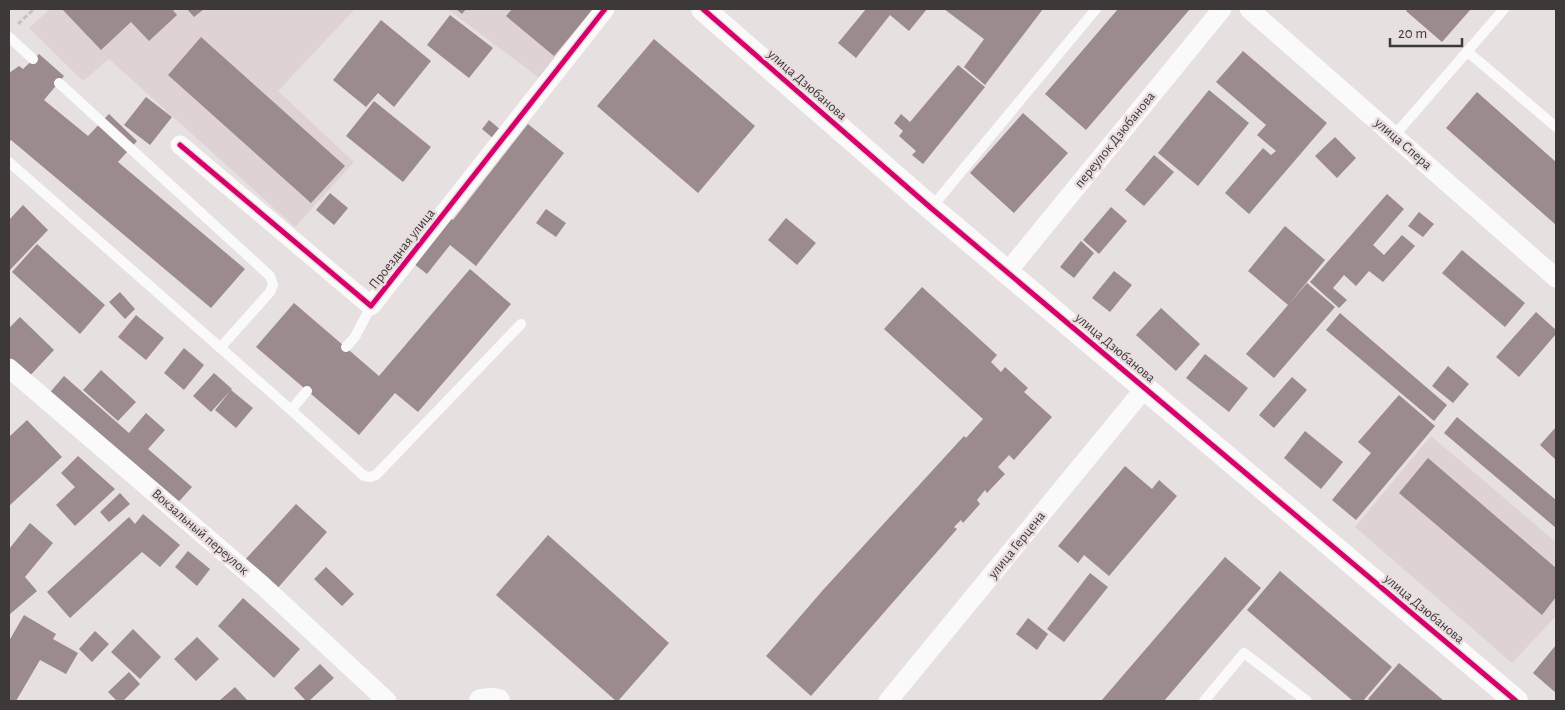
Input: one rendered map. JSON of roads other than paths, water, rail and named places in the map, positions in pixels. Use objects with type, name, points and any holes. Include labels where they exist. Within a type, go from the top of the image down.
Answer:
[{"type":"street","name":"Проездная улица","points":[[180,145],[371,306],[605,9]]},
{"type":"street","name":"улица Дзюбанова","points":[[703,9],[931,208],[1516,701]]},
{"type":"street","name":"переулок Дзюбанова","points":[[1008,271],[1222,9]]},
{"type":"street","name":"улица Спера","points":[[1250,9],[1556,278]]},
{"type":"street","name":"Вокзальный переулок","points":[[9,368],[262,585],[387,701]]},
{"type":"street","name":"улица Герцена","points":[[888,701],[1145,388]]},
{"type":"lane","points":[[931,208],[1096,9]]},
{"type":"lane","points":[[1394,136],[1504,9]]},
{"type":"lane","points":[[12,32],[33,59]]},
{"type":"lane","points":[[1468,52],[1556,127]]},
{"type":"lane","points":[[59,83],[270,276],[273,285],[270,292],[220,348]]},
{"type":"lane","points":[[9,162],[364,476],[376,475],[521,324]]},
{"type":"lane","points":[[346,347],[355,337],[371,306]]},
{"type":"lane","points":[[291,410],[307,391]]},
{"type":"lane","points":[[1204,701],[1244,653],[1307,701]]}]
